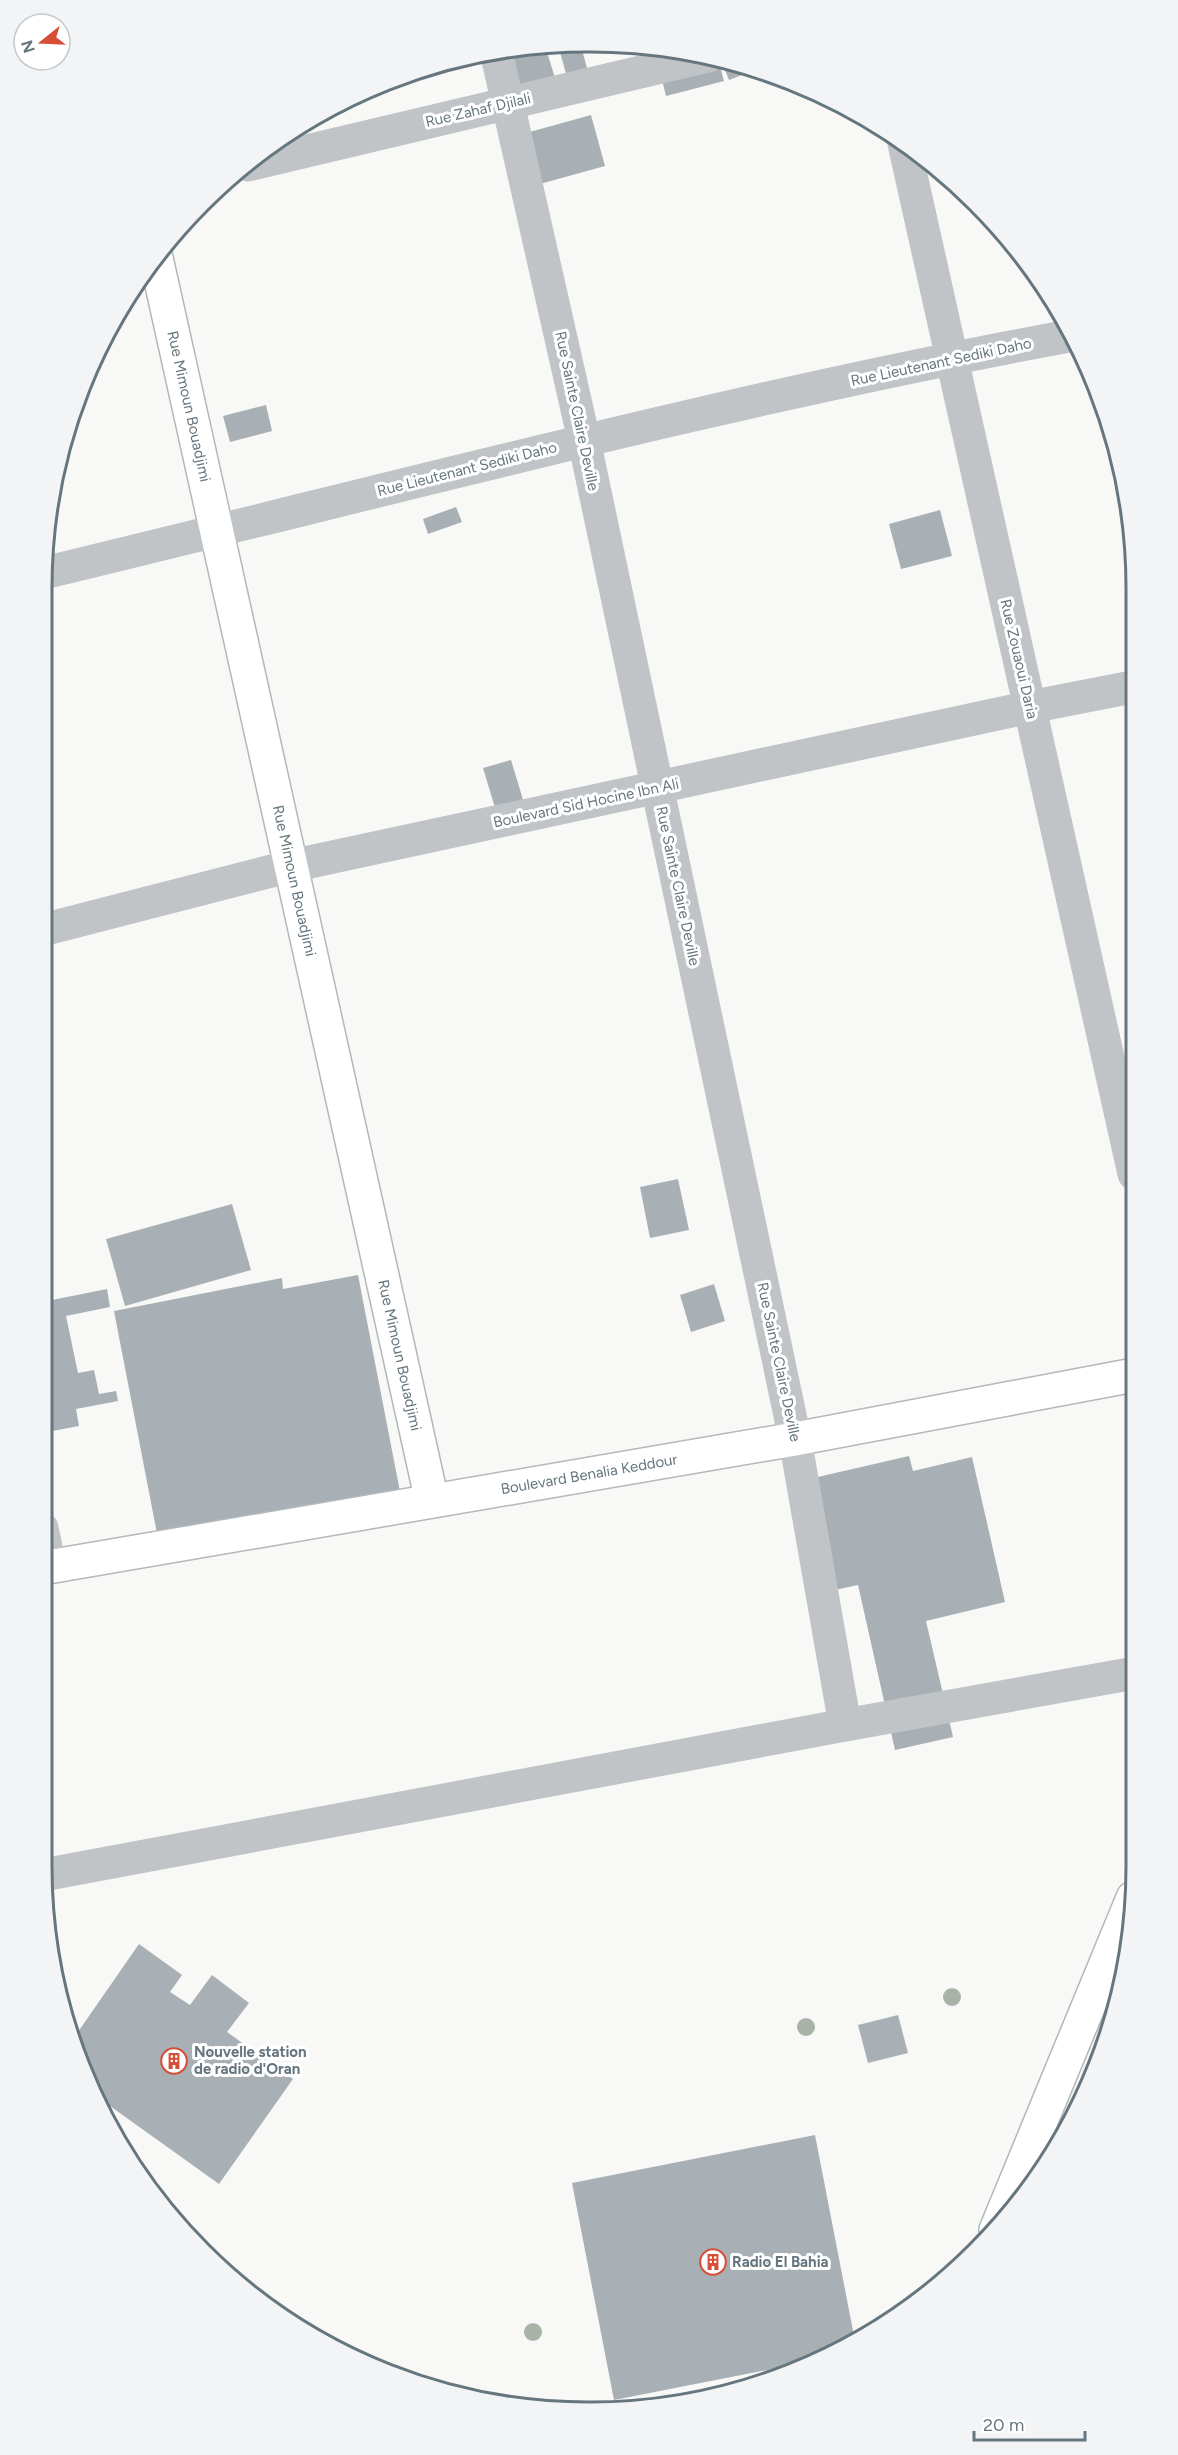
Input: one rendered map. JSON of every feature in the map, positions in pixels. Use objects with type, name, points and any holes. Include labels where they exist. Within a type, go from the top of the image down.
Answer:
[{"type":"street","name":"Rue Sainte Claire Deville","points":[[498,61],[584,440],[795,1439],[845,1725]]},
{"type":"street","name":"Rue Zahaf Djilali","points":[[265,161],[685,61]]},
{"type":"street","name":"Rue Zouaoui Daria","points":[[907,157],[1126,1138]]},
{"type":"street","name":"Rue Mimoun Bouadjimi","points":[[158,269],[432,1502]]},
{"type":"street","name":"Rue Lieutenant Sediki Daho","points":[[53,571],[584,440],[951,358],[1062,337]]},
{"type":"street","name":"Boulevard Sid Hocine Ibn Ali","points":[[52,927],[291,866],[1126,688]]},
{"type":"street","name":"Boulevard Benalia Keddour","points":[[52,1566],[795,1439],[1126,1377]]},
{"type":"street","points":[[52,1873],[1126,1675]]},
{"type":"street","points":[[1008,2201],[1122,1925]]},
{"type":"building","points":[[583,52],[593,89],[572,95],[560,54]]},
{"type":"building","points":[[548,55],[557,84],[510,99],[498,61]]},
{"type":"building","points":[[656,57],[721,69],[724,81],[666,96]]},
{"type":"building","points":[[725,70],[742,75],[729,80]]},
{"type":"building","points":[[591,115],[605,166],[518,190],[504,139]]},
{"type":"building","points":[[266,405],[272,431],[230,442],[223,416]]},
{"type":"building","points":[[456,507],[462,522],[428,534],[423,519]]},
{"type":"building","points":[[940,510],[952,556],[901,569],[889,524]]},
{"type":"building","points":[[511,760],[527,813],[499,821],[483,768]]},
{"type":"building","points":[[678,1179],[689,1230],[650,1238],[640,1187]]},
{"type":"building","points":[[232,1204],[251,1270],[125,1306],[106,1239]]},
{"type":"building","points":[[358,1275],[402,1502],[160,1549],[114,1311],[282,1278],[283,1289]]},
{"type":"building","points":[[714,1284],[725,1321],[691,1332],[680,1295]]},
{"type":"building","points":[[107,1289],[110,1307],[66,1316],[78,1373],[94,1370],[99,1394],[116,1391],[118,1401],[76,1409],[79,1426],[52,1431],[52,1300]]},
{"type":"building","points":[[909,1456],[913,1471],[972,1457],[1005,1602],[926,1621],[953,1737],[895,1750],[858,1585],[821,1593],[796,1482]]},
{"type":"building","name":"Nouvelle station de radio d'Oran","points":[[139,1944],[182,1975],[170,1992],[190,2005],[212,1975],[249,2003],[227,2032],[293,2079],[219,2184],[109,2106],[93,2071],[79,2031]]},
{"type":"building","points":[[898,2015],[908,2053],[868,2063],[858,2025]]},
{"type":"building","name":"Radio El Bahia","points":[[815,2135],[853,2333],[778,2368],[614,2400],[572,2183]]},
{"type":"place","name":"Nouvelle station de radio d'Oran","points":[[174,2061]]},
{"type":"place","name":"Radio El Bahia","points":[[713,2262]]}]
